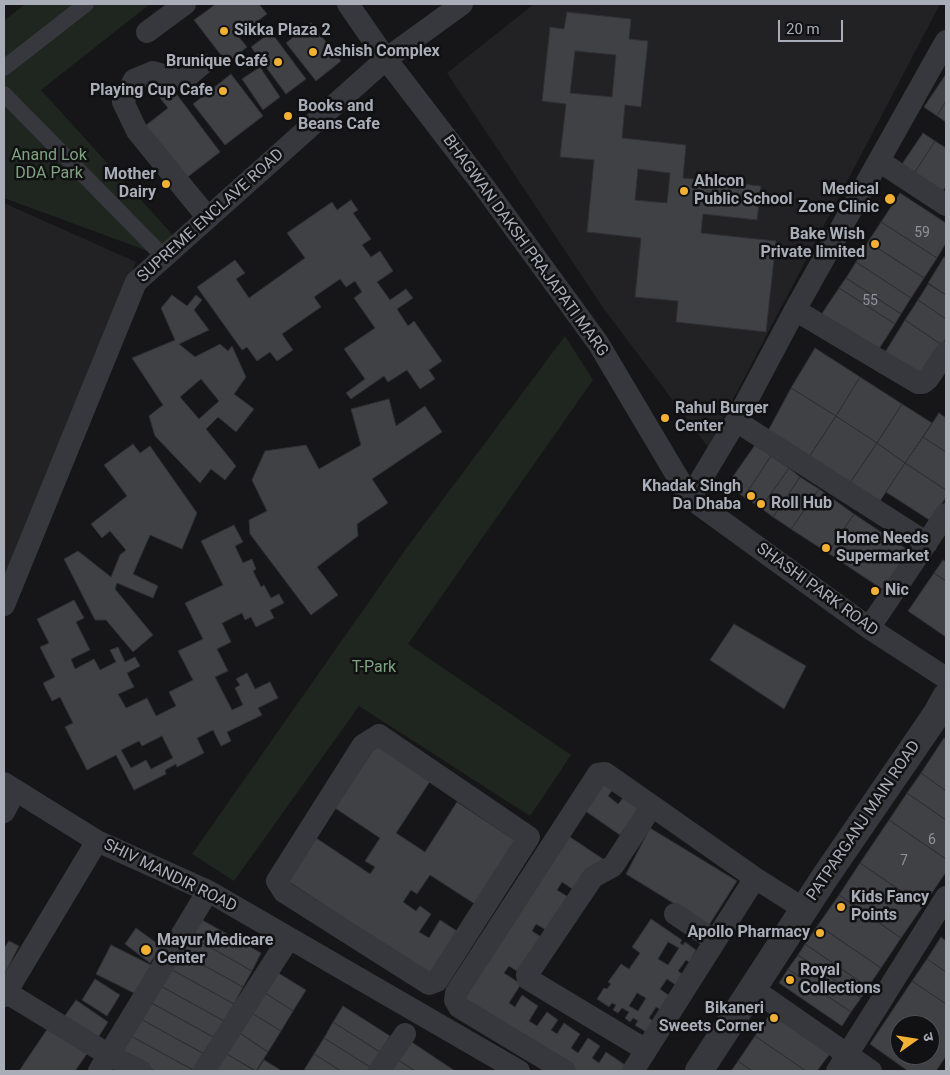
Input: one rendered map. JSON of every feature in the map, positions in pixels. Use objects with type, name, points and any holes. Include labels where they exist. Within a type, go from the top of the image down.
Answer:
[{"type":"street","points":[[4,68],[86,4]]},
{"type":"street","points":[[147,32],[185,4]]},
{"type":"street","name":"BHAGWAN DAKSH PRAJAPATI MARG","points":[[348,4],[386,59],[490,195],[598,343],[690,498]]},
{"type":"street","name":"SUPREME ENCLAVE ROAD","points":[[4,605],[136,282],[386,59],[462,4]]},
{"type":"street","points":[[690,498],[736,421],[795,310],[879,161],[944,52]]},
{"type":"street","points":[[202,64],[182,81],[153,72],[134,80],[123,102],[138,131],[208,218]]},
{"type":"street","points":[[4,94],[164,257]]},
{"type":"street","points":[[879,161],[946,205]]},
{"type":"street","points":[[795,310],[918,383],[928,379],[946,352]]},
{"type":"street","points":[[736,421],[927,543]]},
{"type":"street","name":"SHASHI PARK ROAD","points":[[690,498],[869,628],[946,678]]},
{"type":"street","points":[[869,628],[946,514]]},
{"type":"street","name":"PATPARGANJ MAIN ROAD","points":[[699,1071],[804,909],[943,710]]},
{"type":"street","points":[[379,735],[529,837],[437,981],[430,984],[352,934],[284,892],[277,880],[363,745],[379,735]]},
{"type":"street","points":[[565,1071],[459,1006],[455,1000],[456,993],[598,774],[605,773],[755,878],[804,909]]},
{"type":"street","points":[[4,812],[10,787]]},
{"type":"street","name":"SHIV MANDIR ROAD","points":[[10,787],[97,841],[208,891],[518,1071]]},
{"type":"street","points":[[646,1050],[528,979],[527,975],[593,877],[613,866],[652,806]]},
{"type":"street","points":[[97,841],[5,993],[104,1063],[142,1071]]},
{"type":"street","points":[[633,1071],[755,878]]},
{"type":"street","points":[[104,1063],[208,891]]},
{"type":"street","points":[[842,1063],[946,898]]},
{"type":"street","points":[[675,914],[715,941]]},
{"type":"street","points":[[334,965],[352,934]]},
{"type":"street","points":[[204,1071],[289,938]]},
{"type":"street","points":[[753,989],[842,1063],[871,1071]]},
{"type":"street","points":[[379,1071],[405,1034]]},
{"type":"shaded area","name":"Ahlcon Public School","points":[[534,4],[940,4],[708,447],[604,309],[447,73]]},
{"type":"shaded area","points":[[4,203],[136,262],[4,585]]},
{"type":"green space","name":"Anand Lok DDA Park","points":[[25,4],[150,4],[41,90],[180,243],[164,257],[4,198],[4,21]]},
{"type":"green space","name":"T-Park","points":[[565,336],[593,380],[408,644],[571,755],[530,816],[359,706],[234,881],[192,854],[408,546]]},
{"type":"building","name":"Sikka Plaza 2","points":[[216,4],[259,4],[267,14],[238,36],[247,47],[227,63],[194,20]]},
{"type":"building","points":[[567,12],[631,19],[629,39],[648,41],[641,107],[625,105],[622,138],[686,145],[683,178],[761,186],[757,220],[703,214],[701,233],[776,241],[766,332],[676,322],[678,301],[635,297],[641,238],[587,232],[594,160],[560,157],[566,104],[542,101],[550,27],[564,29]],"holes":[[[575,51],[616,55],[612,97],[570,93]],[[638,169],[670,173],[667,203],[635,200]]]},
{"type":"building","name":"Ashish Complex","points":[[311,23],[341,61],[316,81],[286,43]]},
{"type":"building","name":"Ashish Complex","points":[[271,32],[306,79],[286,94],[251,47]]},
{"type":"building","points":[[260,67],[280,97],[263,110],[242,79]]},
{"type":"building","points":[[231,74],[263,116],[225,145],[193,104]]},
{"type":"building","points":[[946,74],[946,101],[937,116],[924,107]]},
{"type":"building","points":[[169,84],[220,152],[185,179],[145,126],[168,108],[157,94]]},
{"type":"building","points":[[946,101],[946,122],[937,116]]},
{"type":"building","points":[[923,133],[935,141],[913,175],[900,167]]},
{"type":"building","points":[[935,141],[946,148],[946,186],[941,194],[913,175]]},
{"type":"building","points":[[900,193],[946,223],[946,243],[937,258],[881,222]]},
{"type":"building","points":[[351,200],[358,210],[353,213],[371,239],[362,245],[371,257],[380,251],[393,271],[377,282],[390,300],[406,289],[413,298],[397,309],[408,326],[414,321],[442,361],[429,370],[435,379],[420,389],[407,370],[388,382],[384,376],[351,399],[346,393],[365,379],[344,349],[375,328],[354,298],[362,292],[355,281],[346,287],[340,279],[314,297],[321,307],[282,334],[293,350],[277,361],[270,352],[257,361],[247,347],[242,350],[197,287],[235,260],[245,273],[236,279],[249,298],[305,258],[287,233],[332,202],[337,210]]},
{"type":"building","points":[[881,222],[937,258],[924,278],[868,242]]},
{"type":"building","points":[[868,242],[924,278],[911,298],[856,262]]},
{"type":"building","points":[[944,257],[946,258],[946,295],[928,283]]},
{"type":"building","points":[[856,262],[911,298],[901,314],[846,278]]},
{"type":"building","points":[[846,278],[901,314],[895,324],[839,288]]},
{"type":"building","points":[[928,284],[946,295],[946,319],[918,300]]},
{"type":"building","points":[[839,288],[895,324],[875,355],[819,318]]},
{"type":"building","points":[[172,295],[187,306],[196,295],[202,300],[194,310],[209,330],[179,344],[195,357],[220,344],[228,351],[232,346],[246,377],[234,394],[254,409],[236,432],[218,417],[206,429],[236,466],[225,480],[211,469],[200,483],[155,436],[149,416],[163,405],[132,358],[175,340],[161,308]],"holes":[[[201,379],[219,401],[199,419],[180,397]]]},
{"type":"building","points":[[918,300],[946,319],[946,338],[942,345],[905,320]]},
{"type":"building","points":[[905,320],[942,345],[921,377],[884,354]]},
{"type":"building","points":[[815,348],[860,377],[836,416],[791,388]]},
{"type":"building","points":[[860,377],[902,404],[877,443],[836,416]]},
{"type":"building","points":[[791,388],[836,416],[809,457],[768,431]]},
{"type":"building","points":[[389,399],[396,426],[425,406],[442,432],[372,479],[388,503],[357,524],[358,536],[317,567],[338,595],[311,615],[250,534],[249,520],[267,511],[252,480],[265,451],[306,445],[319,469],[361,445],[351,409]]},
{"type":"building","points":[[902,404],[932,423],[905,463],[877,443]]},
{"type":"building","points":[[939,413],[946,418],[946,452],[923,437]]},
{"type":"building","points":[[836,416],[877,443],[849,484],[809,457]]},
{"type":"building","points":[[923,437],[946,452],[946,490],[905,463]]},
{"type":"building","points":[[877,443],[905,463],[878,504],[849,484]]},
{"type":"building","points":[[133,444],[140,453],[150,446],[197,513],[182,549],[150,535],[133,574],[158,586],[153,598],[117,583],[115,589],[153,635],[133,652],[106,620],[95,620],[64,559],[78,551],[111,577],[120,555],[126,550],[110,531],[102,538],[91,524],[127,496],[104,465]]},
{"type":"building","points":[[755,445],[771,456],[744,497],[727,485]]},
{"type":"building","points":[[771,456],[789,468],[761,508],[744,497]]},
{"type":"building","points":[[905,463],[946,490],[946,497],[931,521],[886,492]]},
{"type":"building","points":[[789,468],[800,477],[773,517],[761,508]]},
{"type":"building","points":[[800,477],[819,489],[791,529],[773,517]]},
{"type":"building","points":[[819,489],[854,514],[828,553],[791,529]]},
{"type":"building","points":[[854,514],[911,552],[885,591],[828,553]]},
{"type":"building","points":[[234,525],[243,542],[235,546],[243,563],[252,559],[256,569],[253,571],[261,587],[264,585],[271,598],[279,594],[284,603],[270,610],[274,618],[256,627],[251,617],[245,620],[242,613],[222,623],[231,642],[217,649],[228,671],[215,677],[232,710],[243,705],[235,688],[240,685],[236,679],[247,673],[255,689],[270,682],[278,698],[258,708],[262,715],[227,732],[231,741],[221,746],[213,730],[197,738],[204,753],[177,767],[176,764],[165,770],[166,774],[134,790],[116,755],[87,770],[65,727],[73,723],[60,697],[52,701],[43,683],[55,677],[40,647],[49,643],[37,619],[74,600],[84,618],[76,622],[90,650],[71,659],[75,669],[94,659],[100,670],[116,662],[110,650],[118,647],[125,662],[135,657],[140,666],[127,673],[134,687],[118,694],[126,708],[147,698],[156,716],[176,706],[169,692],[193,680],[178,651],[203,639],[185,603],[223,585],[201,541]],"holes":[[[162,736],[173,758],[151,769],[146,760],[131,768],[121,750],[139,741],[142,746]]]},
{"type":"building","points":[[943,560],[946,562],[946,581],[934,573]]},
{"type":"building","points":[[934,573],[946,581],[946,637],[908,611]]},
{"type":"building","points":[[734,624],[806,666],[784,709],[710,660]]},
{"type":"building","points":[[944,738],[946,740],[946,791],[921,773]]},
{"type":"building","points":[[377,744],[431,780],[396,833],[425,852],[457,802],[519,843],[478,906],[430,875],[417,894],[411,890],[403,902],[416,911],[420,906],[431,914],[419,932],[429,938],[440,920],[460,933],[432,976],[288,881],[316,838],[370,874],[375,867],[365,861],[380,838],[335,808]]},
{"type":"building","points":[[921,773],[946,791],[946,820],[907,793]]},
{"type":"building","points":[[601,780],[613,789],[608,796],[618,804],[624,797],[639,808],[620,835],[581,808]]},
{"type":"building","points":[[907,793],[946,820],[946,859],[889,820]]},
{"type":"building","points":[[889,820],[946,859],[946,872],[923,906],[860,863]]},
{"type":"building","points":[[650,828],[737,881],[709,925],[626,874]]},
{"type":"building","points":[[567,835],[603,859],[574,890],[562,882],[557,890],[573,900],[551,933],[536,924],[532,931],[546,940],[523,975],[509,966],[504,973],[521,984],[509,1003],[515,1007],[522,995],[538,1006],[529,1021],[537,1026],[547,1012],[558,1020],[551,1030],[557,1034],[564,1023],[580,1034],[571,1048],[578,1053],[588,1038],[600,1046],[592,1058],[599,1063],[606,1052],[628,1067],[625,1071],[574,1071],[461,997]]},
{"type":"building","points":[[860,863],[923,906],[901,938],[839,895]]},
{"type":"building","points":[[839,895],[901,938],[881,968],[818,925]]},
{"type":"building","points":[[195,916],[261,953],[252,971],[185,933]]},
{"type":"building","points":[[651,919],[682,940],[680,943],[683,945],[685,942],[696,950],[692,957],[696,959],[692,964],[686,960],[678,971],[685,976],[677,986],[667,979],[660,989],[671,997],[661,1010],[656,1007],[649,1018],[653,1021],[646,1032],[635,1025],[638,1021],[633,1018],[630,1022],[625,1018],[629,1012],[622,1008],[618,1013],[613,1010],[616,1005],[612,1003],[609,1007],[597,999],[604,988],[607,989],[611,984],[608,982],[621,964],[629,969],[640,953],[632,947]],"holes":[[[668,942],[679,948],[668,965],[658,959]],[[637,993],[646,998],[638,1011],[629,1006]]]},
{"type":"building","points":[[818,925],[881,968],[868,987],[805,944]]},
{"type":"building","points":[[136,928],[162,947],[150,963],[125,944]]},
{"type":"building","points":[[185,933],[252,971],[243,987],[176,950]]},
{"type":"building","points":[[941,937],[946,941],[946,972],[927,959]]},
{"type":"building","points":[[9,941],[19,946],[4,975],[4,948]]},
{"type":"building","points":[[805,944],[868,987],[861,998],[798,955]]},
{"type":"building","points":[[111,945],[151,965],[136,994],[96,974]]},
{"type":"building","points":[[176,950],[243,987],[234,1004],[167,967]]},
{"type":"building","points":[[798,955],[861,998],[851,1012],[788,969]]},
{"type":"building","points":[[927,959],[946,972],[946,1004],[912,981]]},
{"type":"building","points":[[167,967],[234,1004],[224,1021],[157,984]]},
{"type":"building","points":[[788,969],[851,1012],[842,1026],[779,983]]},
{"type":"building","points":[[275,971],[306,990],[293,1011],[262,991]]},
{"type":"building","points":[[95,979],[120,995],[107,1016],[82,1000]]},
{"type":"building","points":[[912,981],[946,1004],[946,1056],[940,1065],[940,1015],[890,1015],[890,1058],[870,1044]]},
{"type":"building","points":[[157,984],[224,1021],[215,1038],[148,1001]]},
{"type":"building","points":[[262,991],[293,1011],[281,1031],[250,1012]]},
{"type":"building","points":[[76,1000],[108,1022],[97,1039],[64,1017]]},
{"type":"building","points":[[148,1001],[215,1038],[206,1055],[139,1018]]},
{"type":"building","points":[[343,1006],[390,1036],[380,1052],[333,1022]]},
{"type":"building","points":[[773,1010],[832,1051],[817,1071],[806,1071],[755,1036]]},
{"type":"building","points":[[250,1012],[281,1031],[268,1052],[238,1032]]},
{"type":"building","points":[[139,1018],[206,1055],[195,1071],[129,1035]]},
{"type":"building","points":[[52,1022],[91,1048],[75,1071],[19,1071]]},
{"type":"building","points":[[333,1022],[380,1052],[370,1067],[324,1038]]},
{"type":"building","points":[[238,1032],[268,1052],[256,1071],[225,1053]]},
{"type":"building","points":[[129,1035],[195,1071],[155,1071],[120,1052]]},
{"type":"building","points":[[755,1036],[806,1071],[752,1071],[738,1061]]},
{"type":"building","points":[[324,1038],[370,1067],[367,1071],[341,1071],[314,1054]]},
{"type":"building","points":[[410,1041],[455,1071],[415,1071],[398,1060]]},
{"type":"building","points":[[225,1053],[255,1071],[214,1071]]},
{"type":"building","points":[[314,1054],[341,1071],[304,1070]]},
{"type":"building","points":[[264,1060],[282,1071],[257,1071]]},
{"type":"building","points":[[398,1060],[415,1071],[391,1071]]},
{"type":"building","points":[[738,1061],[752,1071],[731,1071]]},
{"type":"building","points":[[900,1065],[940,1065],[936,1071],[908,1071]]},
{"type":"place","name":"Sikka Plaza 2","points":[[224,31]]},
{"type":"place","name":"Ashish Complex","points":[[313,52]]},
{"type":"place","name":"Brunique Café","points":[[278,62]]},
{"type":"place","name":"Playing Cup Cafe","points":[[223,91]]},
{"type":"place","name":"Books and Beans Cafe","points":[[288,116]]},
{"type":"place","name":"Mother Dairy","points":[[166,184]]},
{"type":"place","name":"Ahlcon Public School","points":[[684,191]]},
{"type":"place","name":"Medical Zone Clinic","points":[[890,199]]},
{"type":"place","name":"Bake Wish Private limited","points":[[875,244]]},
{"type":"place","name":"Rahul Burger Center","points":[[665,418]]},
{"type":"place","name":"Khadak Singh Da Dhaba","points":[[751,496]]},
{"type":"place","name":"Roll Hub","points":[[761,504]]},
{"type":"place","name":"Home Needs Supermarket","points":[[826,548]]},
{"type":"place","name":"Nic","points":[[875,591]]},
{"type":"place","name":"Kids Fancy Points","points":[[841,907]]},
{"type":"place","name":"Apollo Pharmacy","points":[[820,933]]},
{"type":"place","name":"Mayur Medicare Center","points":[[146,950]]},
{"type":"place","name":"Royal Collections","points":[[790,980]]},
{"type":"place","name":"Bikaneri Sweets Corner","points":[[774,1018]]}]
